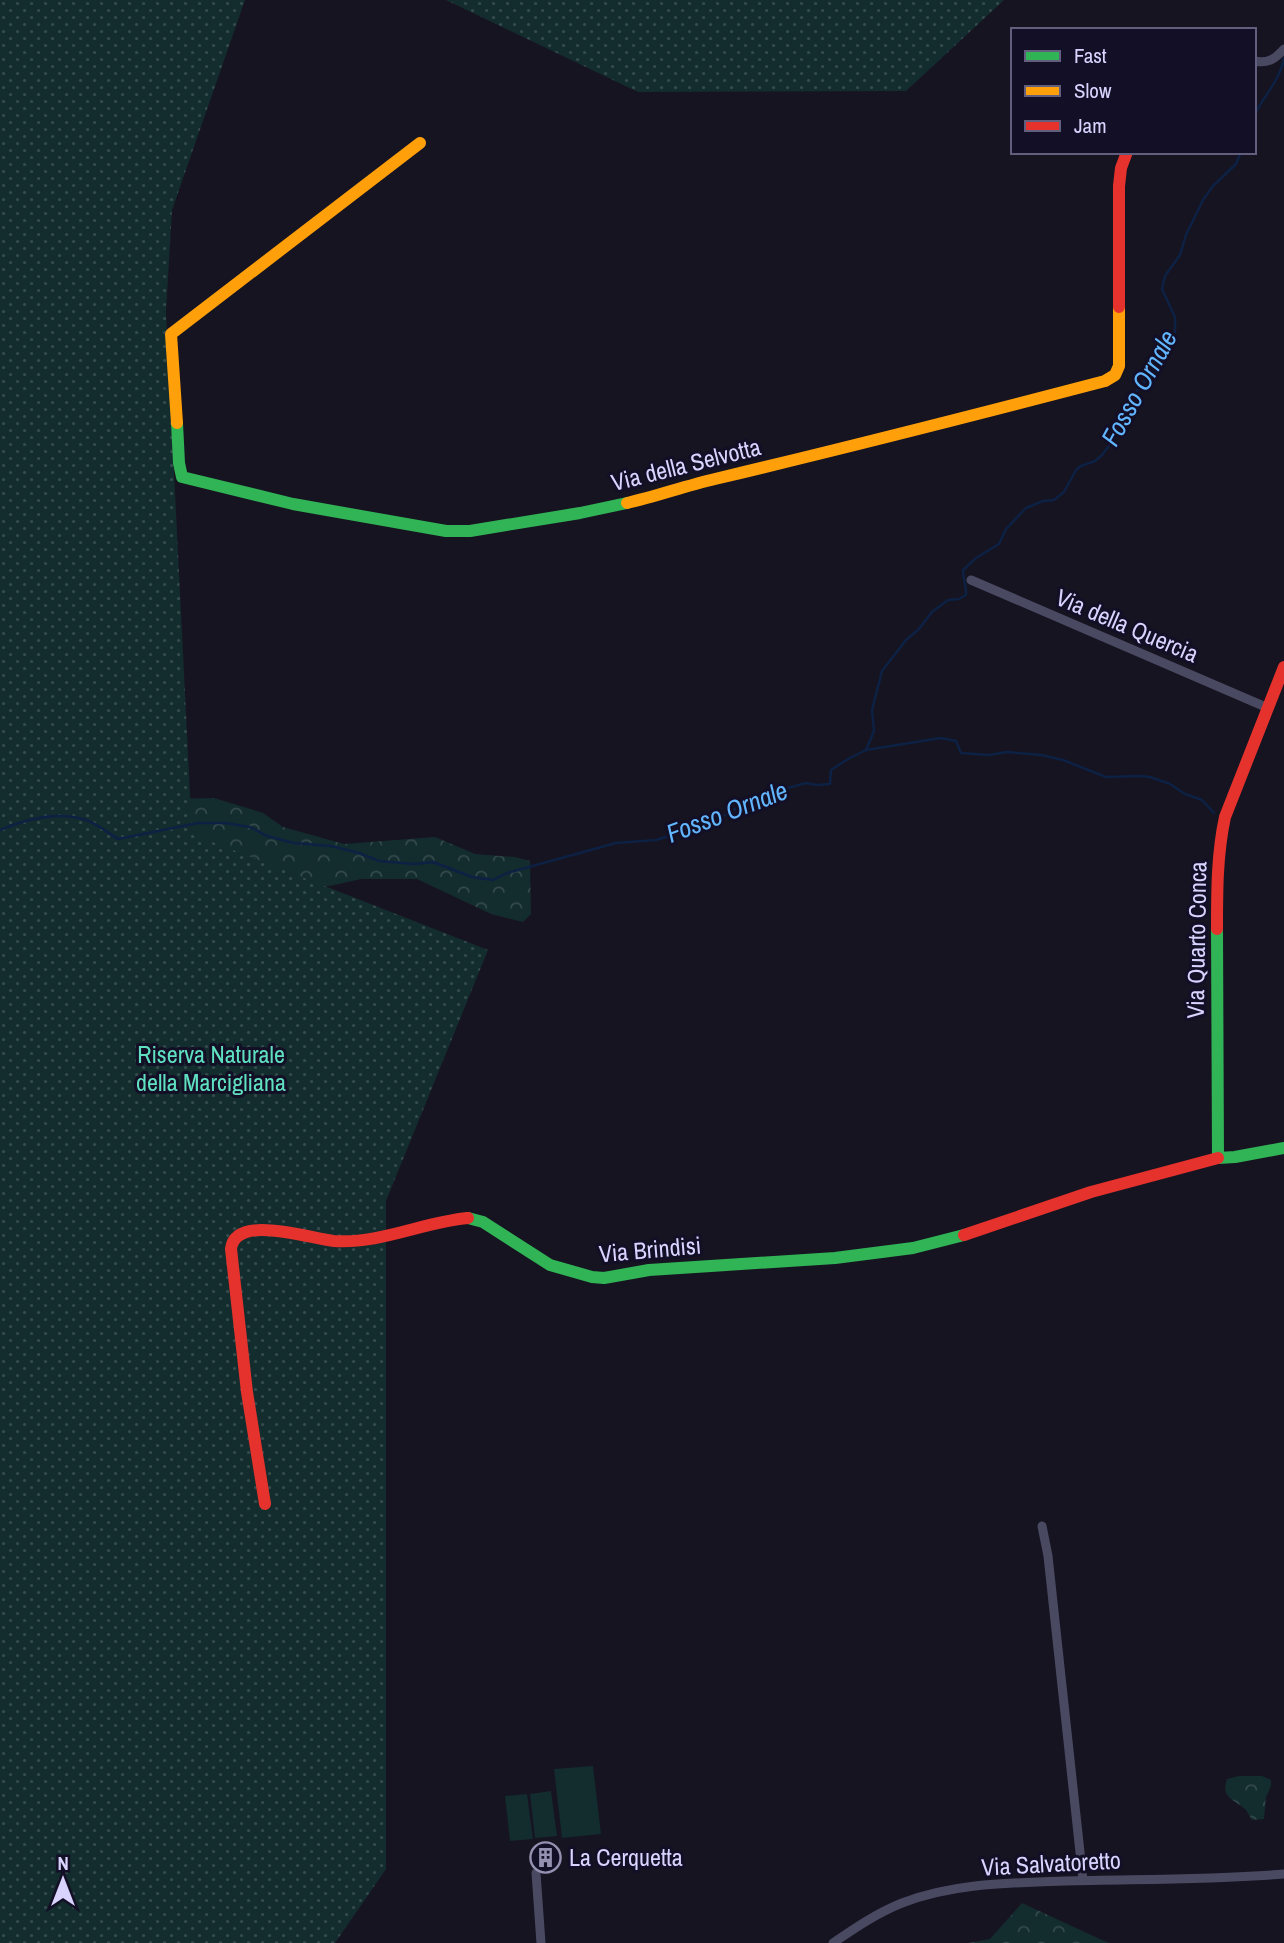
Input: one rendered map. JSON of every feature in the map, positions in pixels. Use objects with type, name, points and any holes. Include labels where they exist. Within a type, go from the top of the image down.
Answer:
[{"type":"street","points":[[1256,61],[1269,61],[1284,49]]},
{"type":"street","name":"Via della Selvotta","points":[[420,143],[171,334],[179,470],[182,477],[293,504],[405,526],[470,531],[580,513],[662,495],[706,481],[1095,385],[1111,379],[1119,366],[1119,186],[1126,154]]},
{"type":"street","name":"Via della Quercia","points":[[971,580],[1268,708]]},
{"type":"street","name":"Via Quarto Conca","points":[[1218,1158],[1217,875],[1220,841],[1225,817],[1284,667]]},
{"type":"street","points":[[1218,1158],[1284,1148]]},
{"type":"street","name":"Via Brindisi","points":[[265,1504],[247,1392],[231,1249],[232,1241],[238,1236],[264,1229],[319,1239],[355,1241],[389,1236],[449,1220],[471,1219],[487,1225],[546,1263],[604,1278],[640,1271],[862,1256],[913,1248],[981,1230],[1091,1192],[1218,1158]]},
{"type":"street","points":[[1042,1526],[1048,1556],[1083,1880]]},
{"type":"street","points":[[536,1873],[541,1943]]},
{"type":"street","name":"Via Salvatoretto","points":[[833,1943],[885,1910],[937,1892],[1001,1884],[1284,1874]]},
{"type":"green space","name":"Riserva Naturale della Marcigliana","points":[[0,0],[245,0],[172,210],[166,312],[192,834],[488,950],[386,1201],[386,1869],[335,1943],[0,1943]]},
{"type":"green space","points":[[446,0],[1004,0],[906,91],[638,92]]},
{"type":"green space","points":[[214,798],[263,813],[283,827],[344,844],[435,837],[475,854],[530,861],[531,914],[523,922],[491,914],[417,879],[361,879],[330,886],[274,885],[0,803]]},
{"type":"green space","points":[[593,1766],[601,1834],[562,1838],[554,1769]]},
{"type":"green space","points":[[1262,1776],[1271,1780],[1264,1819],[1252,1820],[1246,1810],[1227,1795],[1227,1779]]},
{"type":"green space","points":[[551,1791],[557,1836],[535,1838],[530,1794]]},
{"type":"green space","points":[[527,1794],[533,1839],[510,1841],[505,1796]]},
{"type":"green space","points":[[1022,1903],[1109,1943],[968,1943],[990,1939]]},
{"type":"waterway","name":"Fosso Ornale","points":[[1256,112],[1275,81],[1284,58]]},
{"type":"waterway","name":"Fosso Ornale","points":[[0,830],[30,820],[62,816],[87,820],[118,839],[198,823],[225,823],[250,827],[267,836],[294,843],[331,846],[379,861],[414,864],[433,862],[472,877],[493,880],[507,873],[616,843],[656,840],[711,823],[756,797],[806,783],[830,784],[831,770],[866,750],[874,731],[872,710],[882,671],[932,612],[948,600],[966,595],[963,570],[976,558],[999,544],[1006,529],[1026,508],[1054,500],[1064,492],[1076,470],[1095,461],[1114,439],[1129,401],[1154,369],[1175,332],[1175,317],[1162,289],[1165,276],[1180,255],[1186,235],[1203,200],[1236,164],[1240,154]]},
{"type":"waterway","points":[[866,750],[941,738],[956,741],[961,753],[989,755],[1007,752],[1041,755],[1063,760],[1106,777],[1150,777],[1202,800],[1214,813]]},
{"type":"traffic: fast","points":[[177,423],[182,477],[293,504],[446,531],[470,531],[627,503]]},
{"type":"traffic: fast","points":[[1217,929],[1218,1158],[1284,1148]]},
{"type":"traffic: fast","points":[[468,1218],[483,1222],[550,1265],[604,1278],[649,1270],[835,1258],[913,1248],[964,1235]]},
{"type":"traffic: slow","points":[[177,423],[171,334],[420,143]]},
{"type":"traffic: slow","points":[[627,503],[1105,381],[1115,375],[1119,366],[1119,307]]},
{"type":"traffic: jam","points":[[1119,307],[1119,186],[1126,154]]},
{"type":"traffic: jam","points":[[1217,929],[1217,887],[1225,817],[1284,667]]},
{"type":"traffic: jam","points":[[964,1235],[1091,1192],[1218,1158]]},
{"type":"traffic: jam","points":[[265,1504],[247,1392],[231,1249],[236,1238],[246,1232],[259,1230],[351,1241],[468,1218]]},
{"type":"place","name":"La Cerquetta","points":[[546,1858]]}]
